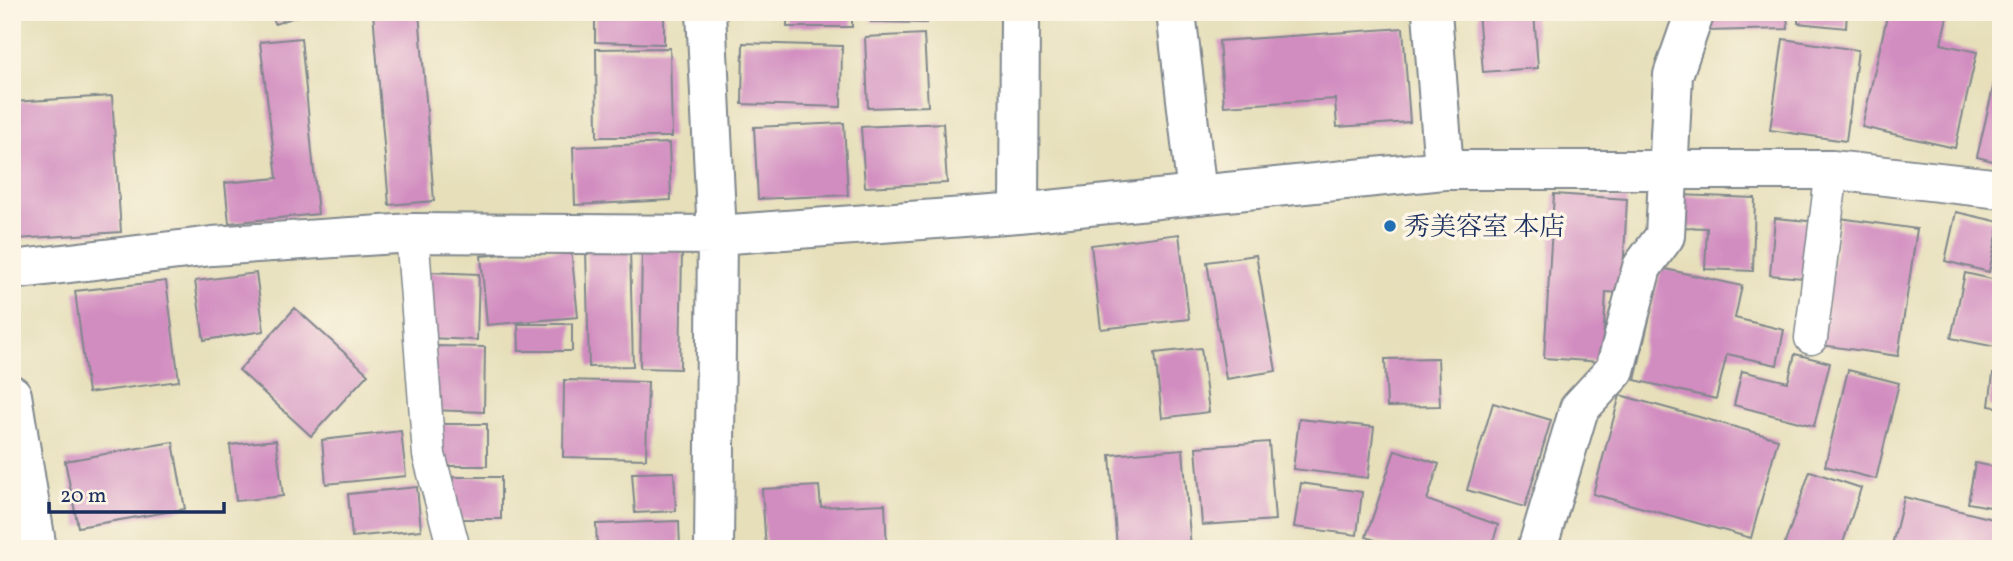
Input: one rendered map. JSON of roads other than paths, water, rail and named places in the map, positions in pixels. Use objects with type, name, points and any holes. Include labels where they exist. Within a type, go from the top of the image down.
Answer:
[{"type":"street","points":[[706,12],[717,235],[714,549]]},
{"type":"street","points":[[1019,213],[1020,12]]},
{"type":"street","points":[[1176,12],[1197,195]]},
{"type":"street","points":[[1432,12],[1444,170]]},
{"type":"street","points":[[1536,549],[1578,409],[1615,370],[1642,267],[1665,236],[1666,168],[1673,75],[1695,12]]},
{"type":"street","points":[[12,270],[212,246],[412,233],[717,235],[1019,213],[1444,170],[1832,170],[2001,189]]},
{"type":"street","points":[[12,395],[37,549]]},
{"type":"lane","points":[[1811,338],[1832,170]]},
{"type":"lane","points":[[412,233],[429,455],[454,549]]},
{"type":"place","name":"秀美容室 本店","points":[[1390,226]]}]
